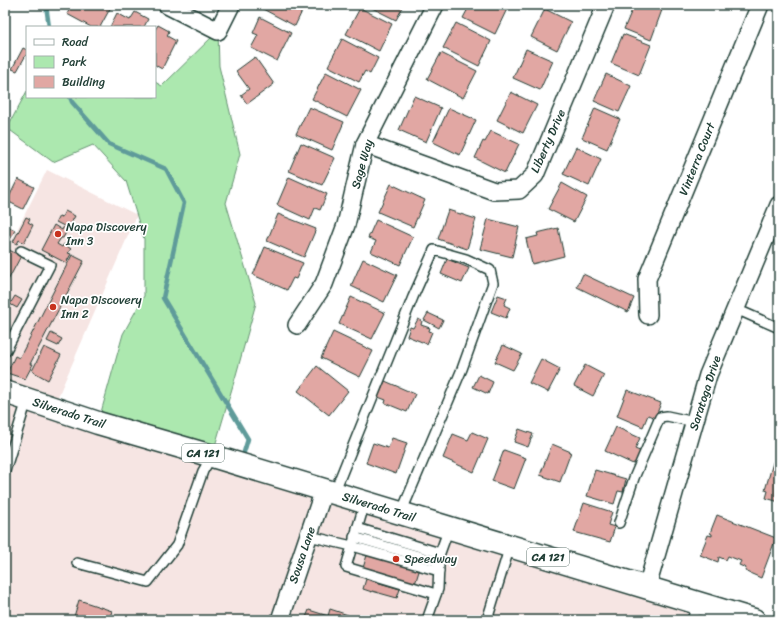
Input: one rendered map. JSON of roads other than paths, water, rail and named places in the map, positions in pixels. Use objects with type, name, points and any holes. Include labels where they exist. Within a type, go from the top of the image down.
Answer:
[{"type":"main road","name":"Silverado Trail","points":[[5,392],[98,423],[647,586],[695,612],[754,620]]},
{"type":"street","points":[[167,5],[218,31],[231,5]]},
{"type":"street","name":"Sage Way","points":[[297,325],[324,284],[346,226],[365,144],[436,5]]},
{"type":"street","name":"Liberty Drive","points":[[365,144],[494,191],[519,190],[535,174],[606,5]]},
{"type":"street","name":"Vinterra Court","points":[[648,315],[647,279],[760,5]]},
{"type":"street","name":"Saratoga Drive","points":[[647,586],[708,375],[777,214]]},
{"type":"street","name":"Sousa Lane","points":[[280,620],[309,536],[329,491]]},
{"type":"lane","points":[[329,491],[434,250],[466,259],[490,270],[494,283],[462,369],[401,514]]},
{"type":"lane","points":[[5,352],[50,266],[21,251]]},
{"type":"lane","points":[[736,309],[779,328]]},
{"type":"lane","points":[[5,471],[28,400]]},
{"type":"lane","points":[[619,523],[634,478],[660,417],[667,416],[694,422]]},
{"type":"lane","points":[[77,563],[148,582],[177,545],[203,471],[212,456]]},
{"type":"lane","points":[[365,502],[346,567],[436,594]]},
{"type":"lane","points":[[427,620],[438,589],[439,562],[449,528]]},
{"type":"lane","points":[[309,536],[354,537],[439,562]]},
{"type":"lane","points":[[354,537],[439,562]]},
{"type":"lane","points":[[487,620],[510,546]]},
{"type":"waterway","points":[[46,5],[49,26]]},
{"type":"waterway","points":[[70,98],[72,102],[109,144],[166,169],[184,203],[163,298],[248,439],[244,452]]},
{"type":"place","name":"Napa Discovery Inn 3","points":[[58,234]]},
{"type":"place","name":"Napa Discovery Inn 2","points":[[53,307]]},
{"type":"place","name":"Speedway","points":[[396,559]]}]
